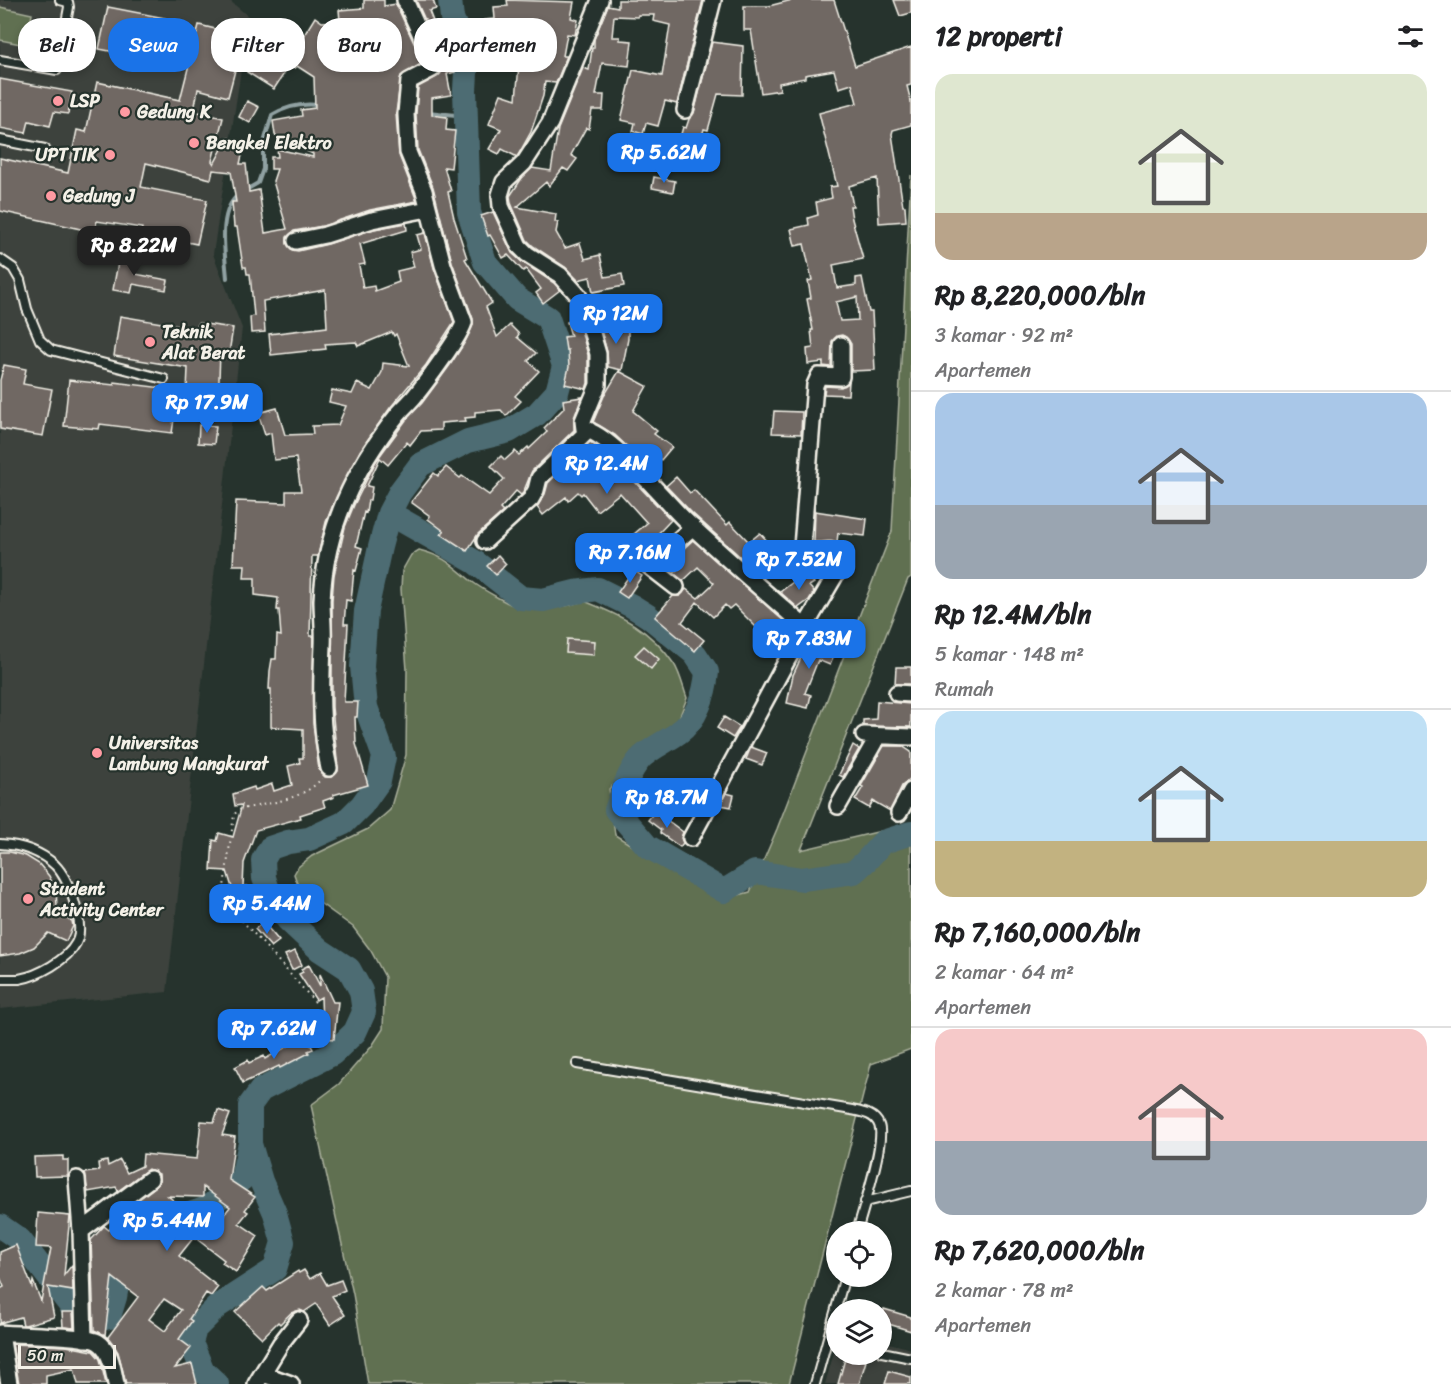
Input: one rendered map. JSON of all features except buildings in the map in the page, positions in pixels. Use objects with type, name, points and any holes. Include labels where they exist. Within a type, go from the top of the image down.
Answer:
[{"type":"street","points":[[329,768],[322,729],[322,601],[326,561],[337,519],[359,468],[399,412],[413,398],[464,326],[464,318],[443,265],[424,191],[406,145],[406,106],[409,81],[432,69],[430,55],[405,0]]},
{"type":"street","points":[[600,0],[550,123],[524,163],[504,182],[500,195],[501,206],[519,246],[527,254],[560,274],[578,296],[586,313],[597,354],[598,385],[583,421],[584,429],[614,447],[693,527],[805,627]]},
{"type":"street","points":[[685,110],[713,0]]},
{"type":"street","points":[[296,241],[325,235],[372,220],[428,209]]},
{"type":"street","points":[[691,838],[840,567],[843,557],[840,553],[832,550],[806,553],[802,547],[815,384],[819,376],[841,377],[841,345]]},
{"type":"street","points":[[485,541],[531,499],[539,478],[589,430]]},
{"type":"street","points":[[676,587],[649,566],[693,527]]},
{"type":"street","points":[[838,806],[871,736],[911,737]]},
{"type":"street","points":[[899,813],[911,791]]},
{"type":"street","points":[[76,1179],[81,1231],[84,1339]]},
{"type":"street","points":[[81,1231],[150,1179]]},
{"type":"street","points":[[291,1384],[260,1379],[281,1343],[299,1320]]},
{"type":"street","points":[[9,1384],[1,1334],[84,1339],[98,1342],[105,1348],[116,1384]]},
{"type":"lane","points":[[0,60],[57,70],[69,7],[68,2],[60,0]]},
{"type":"lane","points":[[0,140],[45,149]]},
{"type":"lane","points":[[0,259],[13,268],[20,280],[27,309],[40,340],[51,350],[164,379]]},
{"type":"lane","points":[[0,844],[27,849],[55,865],[77,908],[79,920],[77,942],[60,960],[34,974],[0,979]]},
{"type":"lane","points":[[577,1064],[866,1113],[875,1118],[880,1126],[878,1155],[860,1221]]},
{"type":"lane","points":[[865,1202],[911,1191]]},
{"type":"lane","points":[[892,1354],[911,1358]]},
{"type":"lane","points":[[815,1384],[826,1356]]},
{"type":"path","points":[[315,1002],[239,917],[224,887],[234,814],[238,810],[300,794],[315,785],[329,768]]},
{"type":"shaded area","points":[[0,0],[229,0],[249,17],[211,18],[211,72],[241,72],[213,254],[242,328],[167,992],[0,1009]]},
{"type":"shaded area","points":[[892,1344],[911,1349],[911,1384],[825,1384],[830,1365],[892,1365]]},
{"type":"green space","points":[[0,7],[32,14],[31,18],[18,18],[18,43],[0,40]]},
{"type":"green space","points":[[911,175],[911,577],[908,579],[801,850],[911,824],[911,1049],[871,1064],[831,1221],[826,1221],[826,1240],[789,1384],[368,1384],[353,1294],[311,1105],[339,1084],[372,1046],[383,1029],[385,977],[371,951],[353,927],[299,888],[294,874],[298,867],[312,856],[368,829],[390,810],[406,755],[407,670],[401,589],[402,571],[411,555],[419,550],[443,559],[478,586],[516,607],[544,609],[584,601],[623,618],[645,633],[665,652],[680,676],[687,698],[677,723],[609,789],[615,835],[719,900],[750,892],[777,829],[892,531]]},
{"type":"waterway","points":[[217,1384],[203,1371],[191,1343],[195,1329],[218,1306],[275,1269],[283,1242],[250,1144],[250,1105],[261,1090],[332,1054],[355,1032],[364,1012],[361,991],[349,969],[320,950],[288,920],[271,898],[264,878],[263,860],[270,848],[309,839],[344,823],[362,805],[379,781],[384,757],[366,707],[362,666],[366,611],[389,513],[400,492],[420,465],[468,441],[509,431],[537,414],[557,392],[564,366],[548,318],[517,299],[485,262],[469,212],[465,90],[467,55],[452,18],[450,0]]},
{"type":"waterway","points":[[246,190],[258,183],[263,169],[263,146],[272,115],[294,106],[318,105]]},
{"type":"waterway","points":[[428,112],[465,116]]},
{"type":"waterway","points":[[227,278],[224,244],[225,221],[232,201],[239,194]]},
{"type":"waterway","points":[[389,513],[475,562],[521,598],[543,600],[598,589],[648,616],[695,654],[707,672],[702,698],[695,714],[685,728],[640,759],[629,777],[616,810],[647,846],[724,891],[755,872],[802,879],[854,872],[883,842],[911,833]]},
{"type":"waterway","points":[[164,1230],[187,1215],[207,1208],[242,1179],[249,1147]]},
{"type":"waterway","points":[[0,1226],[20,1240],[77,1314],[92,1321],[109,1317],[120,1270],[130,1253]]},
{"type":"place","name":"LSP","points":[[58,101]]},
{"type":"place","name":"Gedung K","points":[[125,112]]},
{"type":"place","name":"Bengkel Elektro","points":[[194,143]]},
{"type":"place","name":"UPT TIK","points":[[110,155]]},
{"type":"place","name":"Gedung J","points":[[51,196]]},
{"type":"place","name":"Teknik Alat Berat","points":[[150,342]]},
{"type":"place","name":"Universitas Lambung Mangkurat","points":[[97,753]]},
{"type":"place","name":"Student Activity Center","points":[[28,899]]}]
